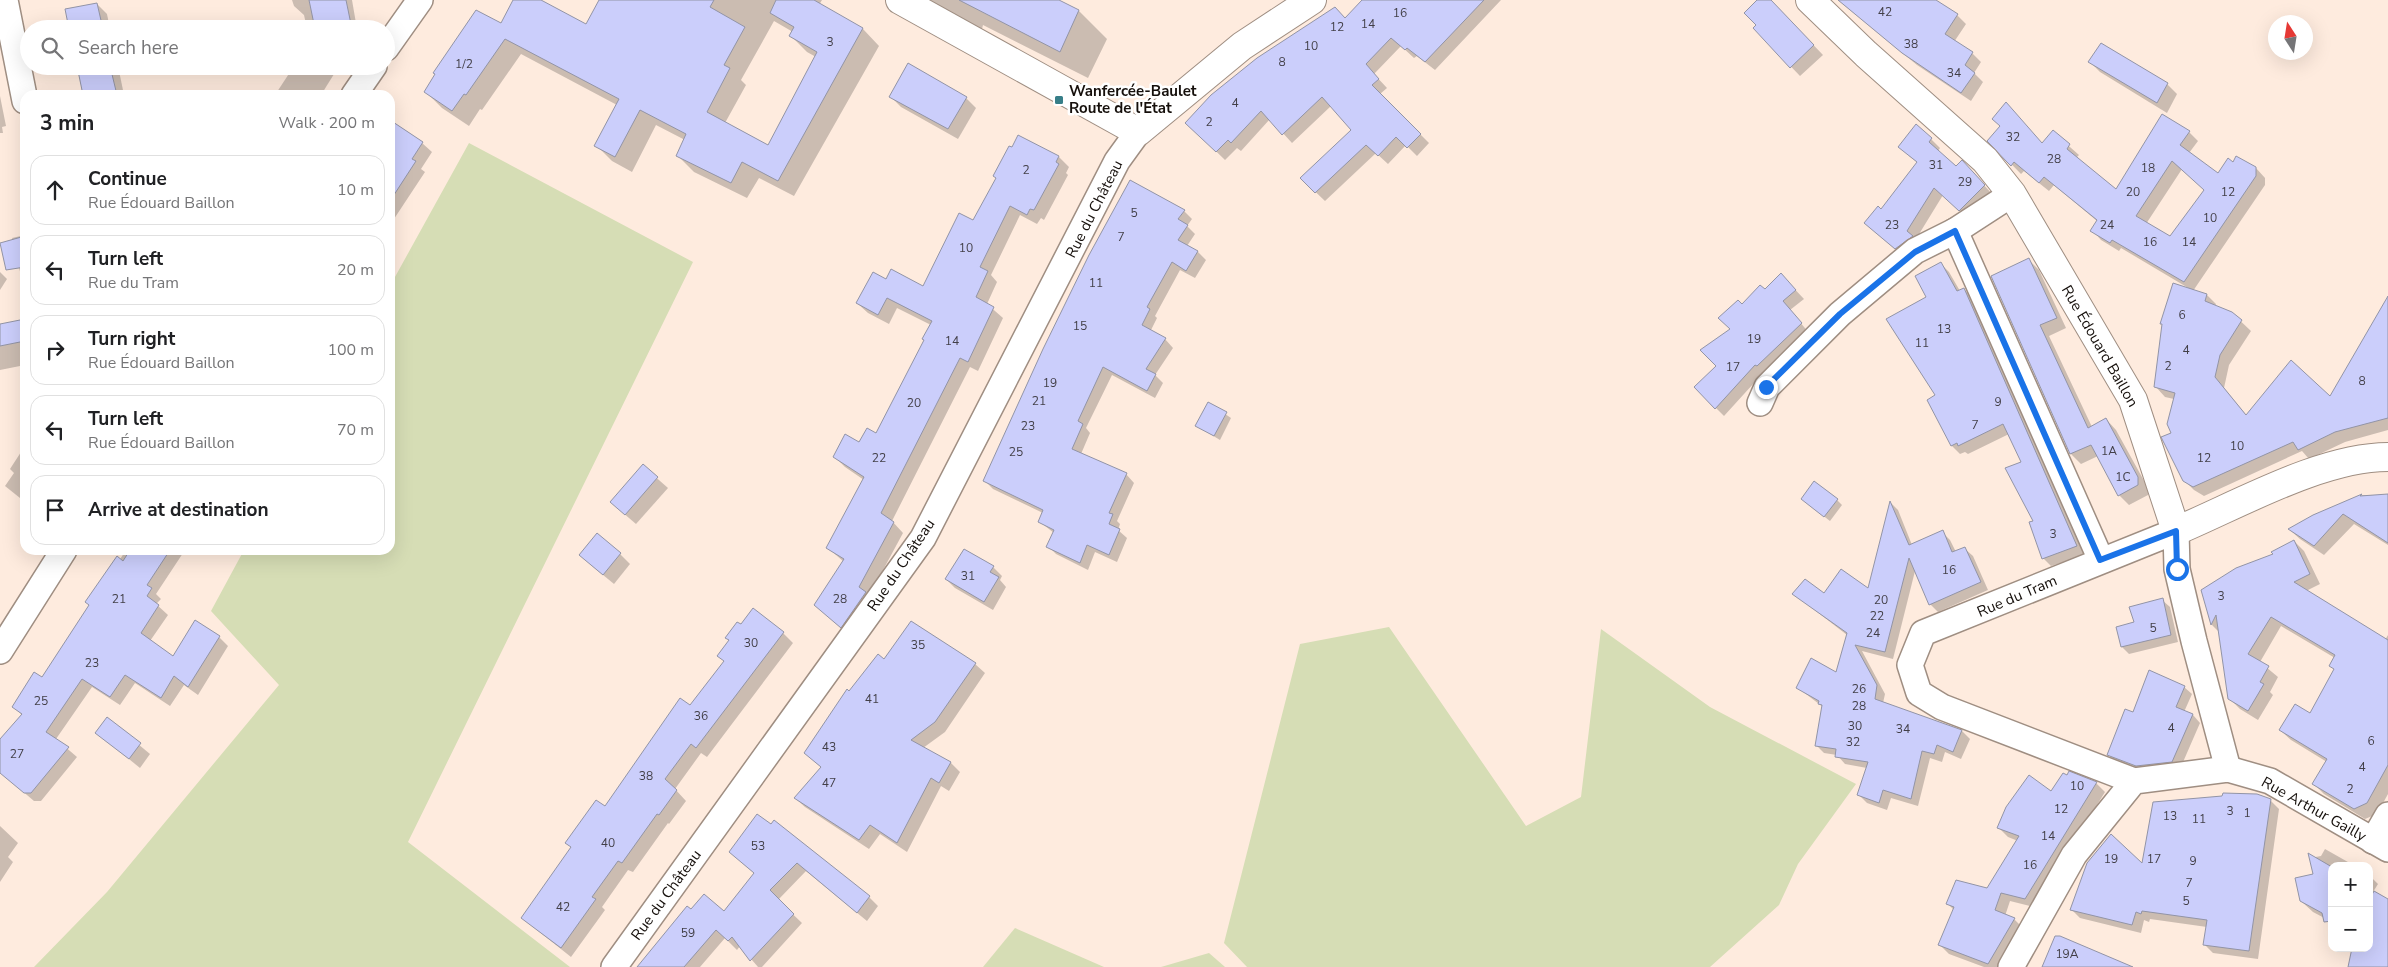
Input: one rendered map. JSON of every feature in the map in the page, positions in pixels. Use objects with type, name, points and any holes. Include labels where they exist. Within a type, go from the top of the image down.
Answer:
[{"type":"main road","points":[[900,0],[1138,132],[1242,46],[1312,0]]},
{"type":"main road","name":"Rue Édouard Baillon","points":[[1810,0],[1866,54],[1985,160],[2012,194],[2134,400],[2176,531]]},
{"type":"main road","name":"Rue du Tram","points":[[2176,531],[2310,474],[2337,465],[2388,457]]},
{"type":"street","points":[[5,0],[23,90]]},
{"type":"street","points":[[395,35],[420,0]]},
{"type":"street","points":[[357,90],[368,75]]},
{"type":"street","name":"Rue du Château","points":[[614,967],[923,538],[1117,161],[1138,132]]},
{"type":"street","points":[[1760,403],[1766,387],[1840,314],[1915,252],[1955,231],[2012,194]]},
{"type":"street","points":[[1955,231],[2100,560]]},
{"type":"street","name":"Rue du Tram","points":[[2134,781],[1942,707],[1919,693],[1910,665],[1923,633],[2100,560],[2176,531]]},
{"type":"street","name":"Rue Édouard Baillon","points":[[2176,531],[2177,569],[2228,769]]},
{"type":"street","points":[[0,651],[61,555]]},
{"type":"street","name":"Rue Arthur Gailly","points":[[2134,781],[2228,769],[2270,781],[2380,845]]},
{"type":"street","points":[[2011,967],[2074,855],[2134,781]]},
{"type":"street","points":[[2380,845],[2388,815]]},
{"type":"green space","points":[[469,143],[693,262],[408,842],[570,967],[34,967],[107,892],[279,685],[211,611],[241,555],[395,555],[395,277]]},
{"type":"green space","points":[[1389,627],[1526,826],[1581,797],[1601,629],[1710,707],[1856,784],[1798,864],[1779,905],[1710,967],[1247,967],[1224,943],[1300,644]]},
{"type":"green space","points":[[1015,928],[1104,967],[983,967]]},
{"type":"green space","points":[[1209,953],[1225,967],[1161,967]]},
{"type":"building","points":[[309,0],[346,0],[350,20],[313,20]]},
{"type":"building","points":[[513,0],[541,0],[586,24],[599,0],[714,0],[710,7],[745,27],[724,65],[730,68],[707,112],[768,145],[817,52],[789,36],[794,27],[770,13],[776,0],[814,0],[863,28],[778,181],[742,162],[731,183],[676,156],[686,134],[640,110],[615,157],[594,146],[619,99],[505,39],[466,95],[464,94],[452,111],[424,92],[435,74],[433,73],[476,10],[501,23]]},
{"type":"building","points":[[959,0],[1059,0],[1079,10],[1060,52]]},
{"type":"building","points":[[1362,0],[1484,0],[1425,62],[1407,48],[1405,50],[1391,38],[1366,64],[1379,79],[1372,85],[1421,134],[1407,148],[1396,137],[1378,156],[1366,145],[1315,193],[1300,178],[1351,130],[1322,97],[1282,135],[1261,111],[1231,143],[1228,140],[1216,152],[1185,123],[1211,95],[1257,58],[1335,7],[1345,18]]},
{"type":"building","points":[[1757,0],[1771,0],[1814,45],[1790,68],[1753,28],[1756,25],[1744,13]]},
{"type":"building","points":[[1838,0],[1936,0],[1958,14],[1945,34],[1973,52],[1965,65],[1975,73],[1961,93],[1902,53]]},
{"type":"building","points":[[97,3],[101,20],[67,20],[65,9]]},
{"type":"building","points":[[2101,43],[2168,83],[2157,103],[2088,62]]},
{"type":"building","points":[[908,63],[967,97],[948,129],[889,97]]},
{"type":"building","points":[[79,75],[112,75],[116,90],[82,90]]},
{"type":"building","points":[[2006,102],[2042,143],[2053,130],[2070,144],[2067,149],[2116,189],[2162,114],[2190,131],[2180,145],[2218,173],[2228,158],[2233,162],[2236,156],[2256,167],[2256,176],[2184,282],[2112,240],[2110,243],[2090,231],[2097,220],[2044,177],[2039,183],[2014,162],[2011,166],[1987,141],[2000,126],[1992,119]],"holes":[[[2172,161],[2204,190],[2170,236],[2136,216]]]},
{"type":"building","points":[[395,123],[423,142],[412,159],[416,161],[395,193]]},
{"type":"building","points":[[1916,124],[1932,138],[1929,142],[1956,166],[1962,160],[1985,185],[1959,211],[1934,188],[1907,231],[1913,236],[1895,249],[1864,223],[1878,206],[1881,209],[1917,162],[1898,147]]},
{"type":"building","points":[[1018,135],[1059,156],[1056,162],[1059,164],[1034,210],[1030,209],[1027,215],[1010,206],[980,267],[988,271],[976,297],[994,307],[968,362],[960,358],[881,513],[894,522],[859,587],[866,592],[841,628],[814,605],[844,559],[826,548],[864,477],[833,457],[845,434],[859,442],[867,428],[876,433],[932,321],[887,298],[878,315],[856,303],[873,272],[886,279],[891,269],[923,286],[959,213],[973,220],[996,178],[993,176],[1009,146],[1012,147]]},
{"type":"building","points":[[1130,180],[1185,210],[1178,219],[1188,225],[1178,240],[1198,251],[1186,271],[1172,262],[1147,307],[1150,309],[1142,325],[1166,338],[1146,369],[1156,374],[1147,391],[1103,367],[1078,421],[1083,424],[1072,449],[1127,473],[1109,513],[1113,514],[1109,524],[1120,529],[1109,555],[1087,545],[1080,563],[1046,547],[1054,530],[1038,522],[1043,510],[983,481],[1043,349],[1089,255]]},
{"type":"building","points":[[20,237],[20,268],[6,270],[0,243]]},
{"type":"building","points":[[2029,258],[2057,318],[2040,325],[2088,428],[2106,418],[2138,477],[2138,485],[2118,496],[2091,445],[2070,454],[1991,276]]},
{"type":"building","points":[[1941,262],[1957,291],[1964,288],[2077,546],[2042,559],[2029,522],[2033,521],[2005,468],[2021,462],[2003,424],[1958,446],[1957,443],[1951,446],[1927,400],[1935,395],[1886,319],[1926,297],[1915,276]]},
{"type":"building","points":[[1781,273],[1796,290],[1783,301],[1802,323],[1757,366],[1755,365],[1715,409],[1694,387],[1716,366],[1700,350],[1730,329],[1718,318],[1738,300],[1742,304],[1760,285],[1765,289]]},
{"type":"building","points":[[2173,283],[2207,294],[2205,301],[2232,312],[2242,320],[2220,355],[2215,377],[2246,415],[2291,360],[2330,396],[2388,296],[2388,418],[2335,432],[2298,450],[2293,442],[2193,487],[2183,481],[2161,437],[2171,433],[2167,424],[2175,393],[2154,387],[2162,324],[2160,324]]},
{"type":"building","points":[[20,320],[20,342],[0,346],[0,324]]},
{"type":"building","points":[[1208,402],[1227,412],[1214,436],[1195,426]]},
{"type":"building","points":[[643,464],[658,477],[625,515],[610,502]]},
{"type":"building","points":[[1814,481],[1838,499],[1824,517],[1801,499]]},
{"type":"building","points":[[2362,494],[2360,496],[2388,494],[2388,543],[2343,514],[2314,546],[2288,529],[2313,515]]},
{"type":"building","points":[[1890,501],[1909,545],[1943,530],[1952,552],[1965,547],[1981,582],[1929,605],[1909,558],[1885,652],[1855,645],[1877,685],[1875,699],[1962,730],[1953,752],[1937,745],[1934,754],[1922,751],[1911,799],[1883,790],[1879,803],[1857,795],[1868,762],[1835,757],[1836,749],[1815,746],[1822,705],[1818,704],[1819,701],[1796,688],[1811,658],[1836,672],[1847,633],[1792,594],[1805,579],[1824,593],[1841,569],[1868,588]]},
{"type":"building","points":[[597,533],[621,553],[603,575],[579,555]]},
{"type":"building","points":[[2294,540],[2310,574],[2294,582],[2388,640],[2388,765],[2367,803],[2354,809],[2312,784],[2327,759],[2279,730],[2295,704],[2310,713],[2334,669],[2329,666],[2335,655],[2271,617],[2248,654],[2269,666],[2260,682],[2264,684],[2248,711],[2228,699],[2216,615],[2211,625],[2201,590],[2236,568],[2273,554],[2271,552]]},
{"type":"building","points":[[964,549],[994,566],[990,572],[999,577],[984,602],[945,579]]},
{"type":"building","points":[[127,555],[167,555],[147,585],[152,588],[147,596],[159,605],[141,633],[173,656],[195,620],[220,636],[188,687],[174,676],[161,698],[125,675],[110,697],[82,679],[46,732],[69,747],[31,793],[24,793],[0,773],[0,739],[22,714],[12,707],[34,672],[42,677],[89,605],[85,602],[117,556],[123,561]]},
{"type":"building","points":[[2163,598],[2171,635],[2121,647],[2116,627],[2134,622],[2129,607]]},
{"type":"building","points":[[753,608],[784,632],[696,748],[691,744],[665,779],[677,790],[659,815],[657,814],[622,863],[618,861],[592,897],[596,899],[561,948],[521,918],[571,847],[565,843],[596,800],[605,806],[680,698],[690,705],[724,661],[717,656],[729,640],[725,638],[737,622],[741,624]]},
{"type":"building","points":[[911,621],[976,663],[935,722],[911,740],[951,762],[939,783],[931,778],[897,843],[870,825],[859,840],[794,798],[821,767],[804,753],[847,689],[849,691],[878,654],[884,659]]},
{"type":"building","points":[[2149,670],[2185,686],[2176,707],[2193,714],[2172,762],[2136,766],[2107,755],[2125,709],[2133,712]]},
{"type":"building","points":[[107,717],[141,743],[129,759],[95,733]]},
{"type":"building","points":[[2069,771],[2097,782],[2025,899],[2001,893],[1995,910],[2015,918],[1988,964],[1938,945],[1954,907],[1946,904],[1956,880],[1987,888],[2019,836],[1997,828],[2006,807],[2029,775],[2051,791],[2063,773],[2067,775]]},
{"type":"building","points":[[2223,793],[2257,794],[2271,799],[2249,951],[2203,945],[2207,920],[2142,911],[2141,914],[2136,912],[2132,925],[2070,910],[2087,863],[2111,834],[2142,863],[2153,802],[2222,796]]},
{"type":"building","points":[[757,814],[771,824],[774,820],[870,896],[857,913],[797,863],[770,890],[794,914],[750,961],[732,937],[728,941],[716,930],[684,967],[637,967],[687,906],[691,909],[704,894],[724,911],[754,873],[729,852]]},
{"type":"building","points":[[2308,853],[2328,865],[2328,922],[2324,922],[2322,913],[2300,901],[2295,878],[2313,874]]},
{"type":"building","points":[[2374,891],[2388,899],[2388,967],[2348,967],[2351,952],[2373,952]]},
{"type":"building","points":[[2055,936],[2060,936],[2133,967],[2042,967]]},
{"type":"place","name":"Wanfercée-Baulet Route de l'État","points":[[1059,100]]},
{"type":"route","points":[[1766,387],[1840,314],[1915,252],[1955,231],[2100,560],[2176,531],[2177,569]]}]
